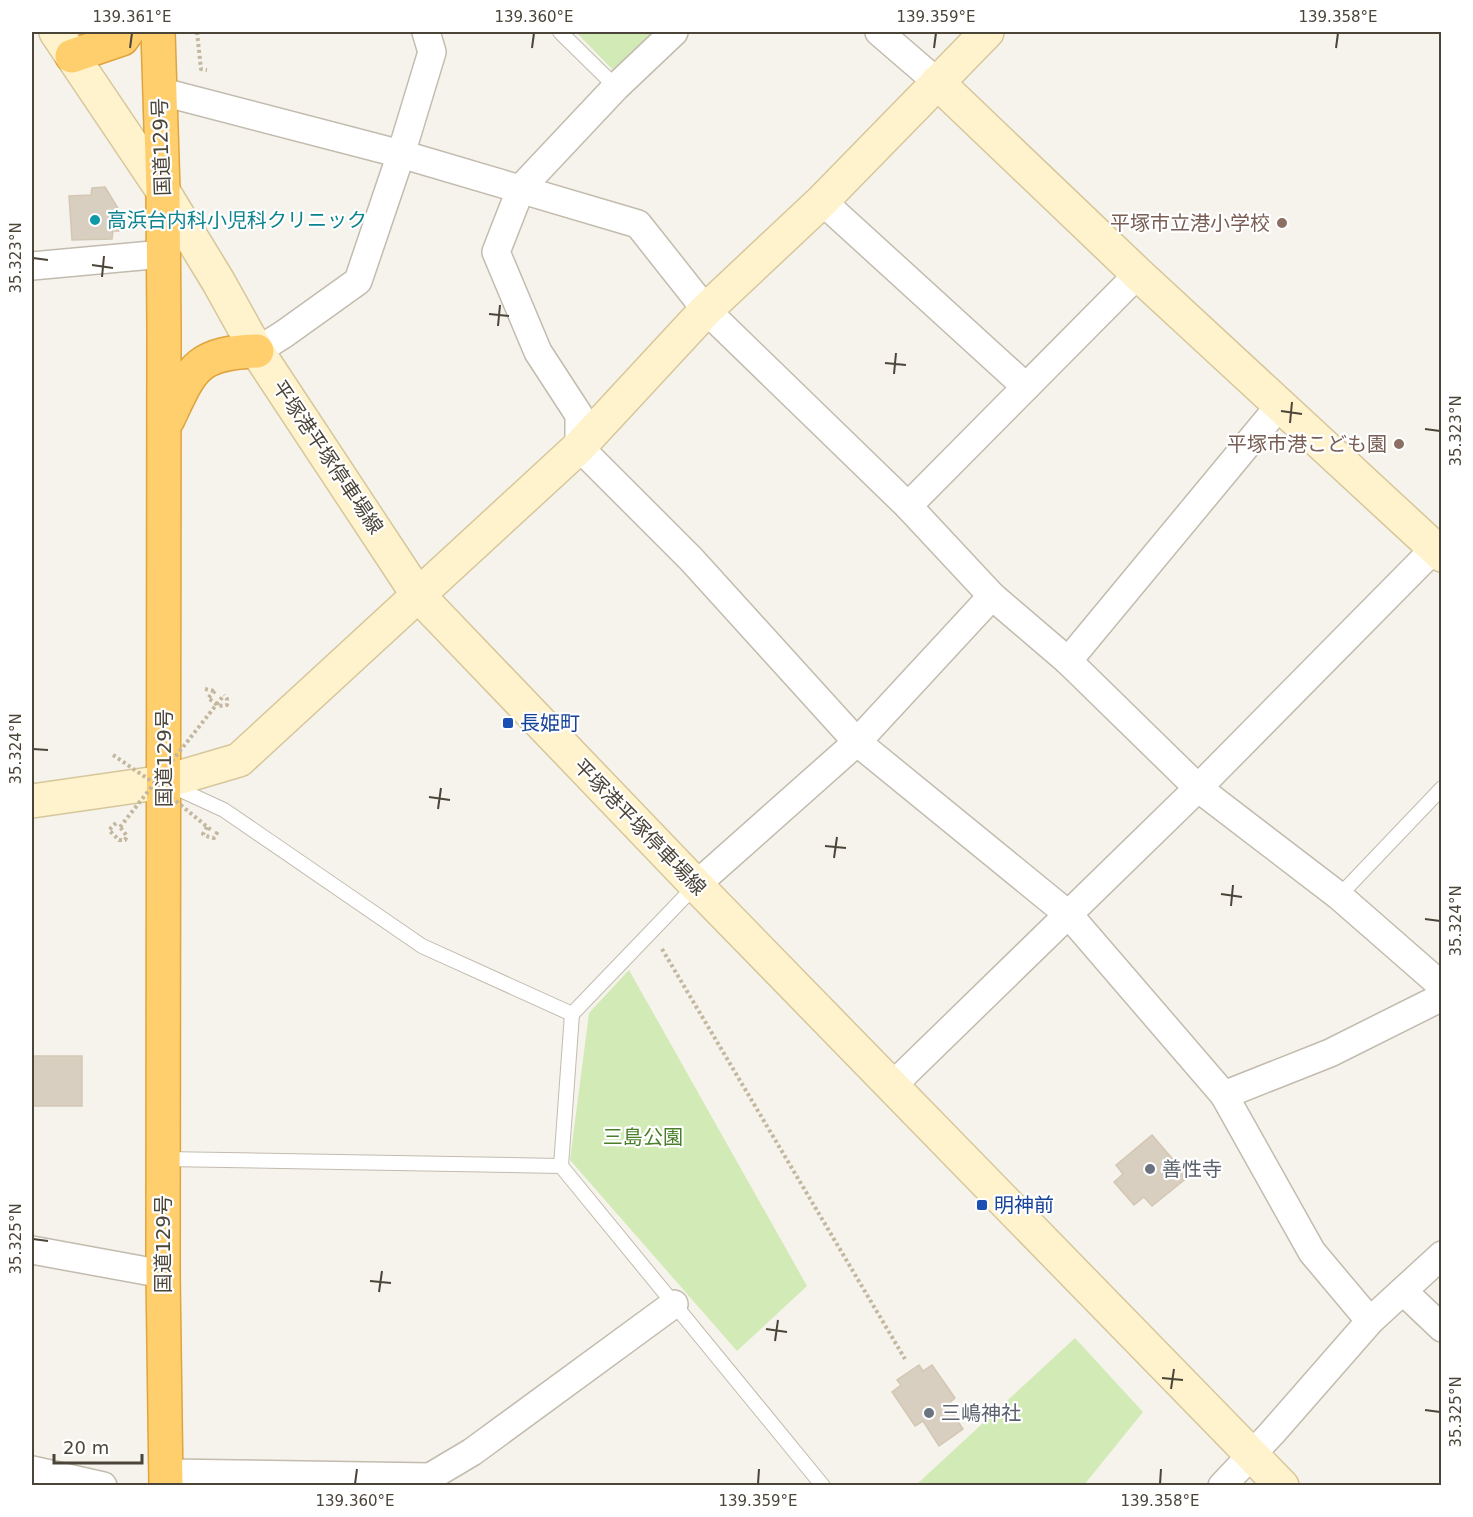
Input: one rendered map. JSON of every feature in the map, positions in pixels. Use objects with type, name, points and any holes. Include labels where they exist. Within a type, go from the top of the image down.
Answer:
[{"type":"highway","points":[[64,44],[122,39],[128,32]]},
{"type":"highway","name":"国道129号","points":[[158,32],[163,191],[164,429],[159,782],[166,1479]]},
{"type":"highway","points":[[164,429],[187,378],[202,362],[218,354],[257,351]]},
{"type":"street","points":[[257,351],[358,281],[401,154],[432,52],[426,32]]},
{"type":"street","points":[[674,32],[616,87],[521,188],[495,252],[538,352],[579,415],[579,447],[691,559],[857,742],[1069,915],[1224,1095],[1312,1252],[1370,1321]]},
{"type":"street","points":[[879,32],[937,82],[1138,274],[1437,553],[892,1086]]},
{"type":"street","points":[[32,801],[159,782],[239,760],[448,565],[579,447],[706,310],[822,201],[987,32]]},
{"type":"street","name":"平塚港平塚停車場線","points":[[64,44],[163,191],[218,281],[257,351],[418,595],[696,885],[1282,1485]]},
{"type":"street","points":[[159,91],[401,154],[638,224],[706,310],[908,506],[992,596],[1068,661],[1198,788],[1339,896],[1442,986]]},
{"type":"street","points":[[822,201],[1026,387]]},
{"type":"street","points":[[32,266],[163,254]]},
{"type":"street","points":[[908,506],[1138,274]]},
{"type":"street","points":[[1068,661],[1280,405]]},
{"type":"street","points":[[696,885],[857,742],[992,596]]},
{"type":"street","points":[[1224,1095],[1330,1053],[1442,997]]},
{"type":"street","points":[[32,1250],[163,1274]]},
{"type":"street","points":[[1222,1485],[1252,1455],[1370,1321],[1442,1255]]},
{"type":"street","points":[[1403,1291],[1442,1328]]},
{"type":"street","points":[[166,1479],[436,1481],[674,1304]]},
{"type":"street","points":[[32,1470],[103,1485]]},
{"type":"lane","points":[[560,32],[616,87]]},
{"type":"lane","points":[[159,782],[224,810],[422,946],[572,1014]]},
{"type":"lane","points":[[1339,896],[1442,788]]},
{"type":"lane","points":[[696,885],[572,1014],[561,1166],[823,1485]]},
{"type":"lane","points":[[164,1159],[561,1166]]},
{"type":"path","points":[[197,32],[201,69],[207,70]]},
{"type":"path","points":[[118,825],[159,782],[224,695],[228,699],[227,705],[219,706],[208,698],[215,691],[205,689]]},
{"type":"path","points":[[112,755],[159,782],[209,829],[203,834],[206,837],[214,838],[220,828],[217,824]]},
{"type":"path","points":[[652,932],[905,1359]]},
{"type":"green space","points":[[576,32],[656,32],[614,71]]},
{"type":"green space","name":"三島公園","points":[[629,970],[807,1286],[737,1351],[570,1160],[589,1013]]},
{"type":"green space","points":[[1075,1338],[1143,1412],[1084,1485],[916,1485]]},
{"type":"building","name":"高浜台内科小児科クリニック","points":[[105,187],[119,210],[119,231],[113,231],[112,239],[72,240],[69,196],[91,195],[92,188]]},
{"type":"building","points":[[32,1056],[82,1056],[82,1106],[32,1106]]},
{"type":"building","name":"善性寺","points":[[1152,1135],[1188,1177],[1152,1206],[1144,1197],[1134,1205],[1114,1182],[1123,1174],[1116,1165]]},
{"type":"building","name":"三嶋神社","points":[[919,1365],[923,1371],[932,1365],[955,1398],[947,1405],[963,1429],[939,1446],[923,1421],[915,1426],[892,1392],[901,1385],[897,1380]]},
{"type":"place","name":"高浜台内科小児科クリニック","points":[[95,220]]},
{"type":"place","name":"平塚市立港小学校","points":[[1282,223]]},
{"type":"place","name":"平塚市港こども園","points":[[1399,444]]},
{"type":"place","name":"長姫町","points":[[508,723]]},
{"type":"place","name":"善性寺","points":[[1150,1169]]},
{"type":"place","name":"明神前","points":[[982,1205]]},
{"type":"place","name":"三嶋神社","points":[[929,1413]]}]
